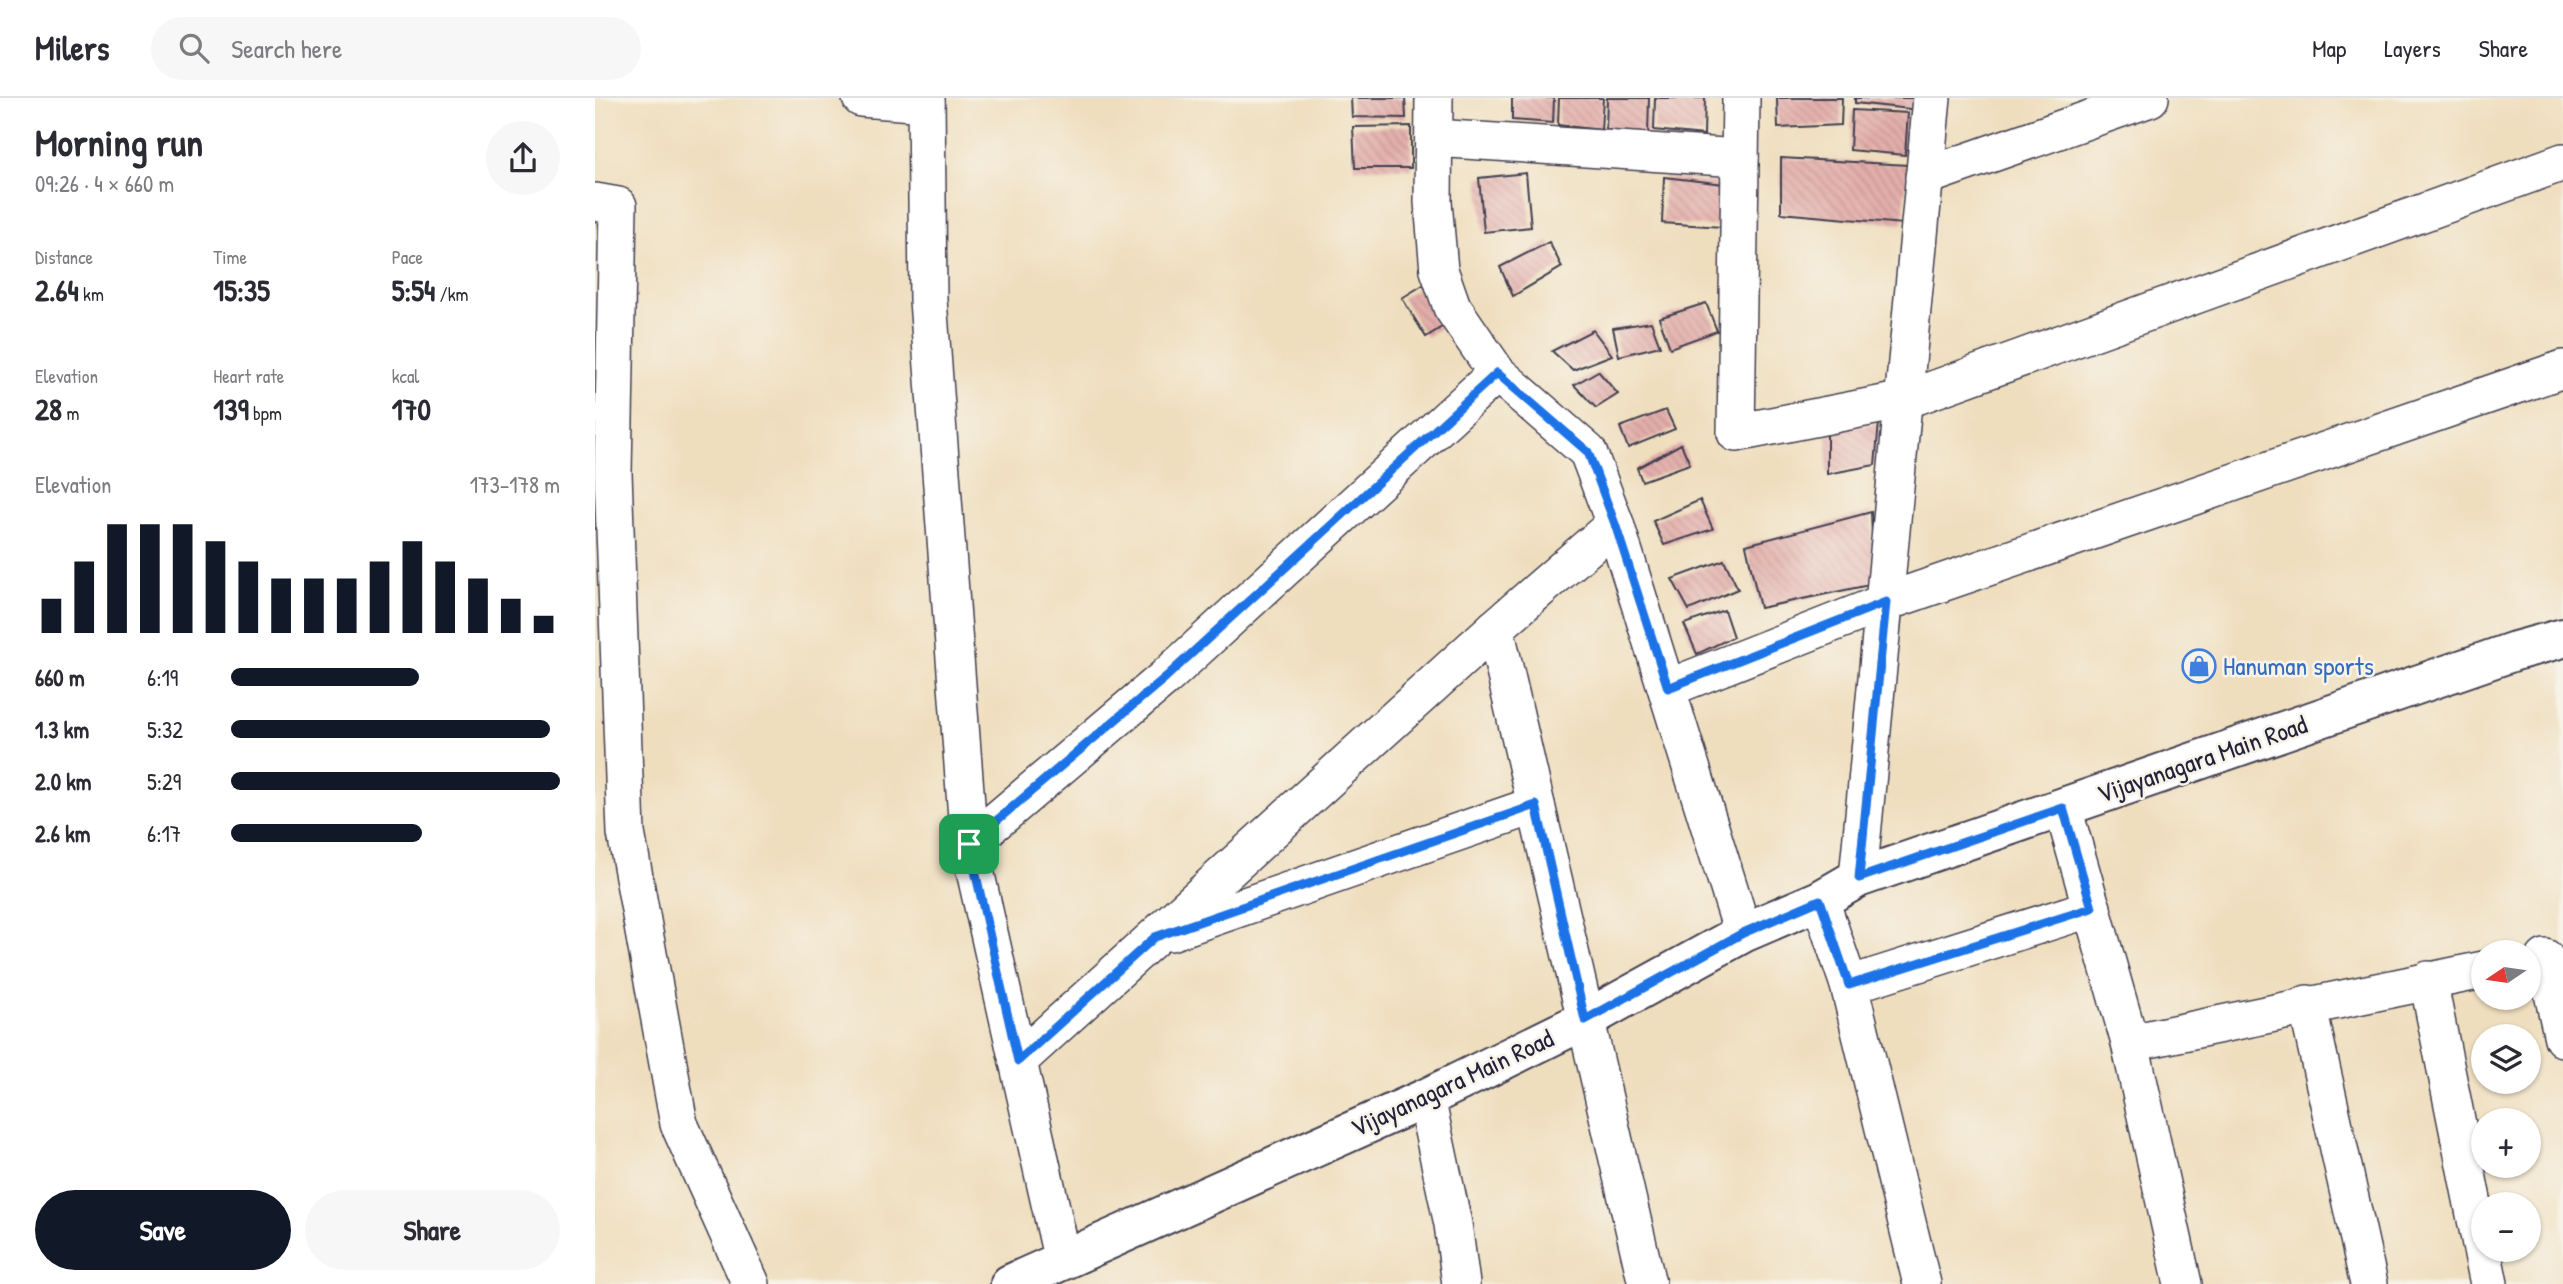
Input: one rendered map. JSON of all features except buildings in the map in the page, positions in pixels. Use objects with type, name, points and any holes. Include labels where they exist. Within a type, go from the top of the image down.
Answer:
[{"type":"street","points":[[861,98],[926,100],[928,300],[969,844],[1063,1261]]},
{"type":"street","points":[[1434,98],[1433,202],[1439,270],[1453,307],[1497,373],[1588,452],[1615,524],[1668,688],[1743,933]]},
{"type":"street","points":[[1741,98],[1735,433],[1905,400],[2563,162]]},
{"type":"street","points":[[1859,878],[1931,98]]},
{"type":"street","points":[[1924,177],[2150,98]]},
{"type":"street","points":[[1434,138],[1740,158]]},
{"type":"street","points":[[595,202],[618,206],[613,473],[627,833],[679,1124],[751,1284]]},
{"type":"street","points":[[1668,688],[1886,602],[2563,369]]},
{"type":"street","points":[[969,844],[1166,677],[1497,373]]},
{"type":"street","points":[[1018,1061],[1495,628],[1615,524]]},
{"type":"street","points":[[1495,628],[1647,1284]]},
{"type":"street","name":"Vijayanagara Main Road","points":[[1010,1284],[1426,1098],[1585,1020],[1743,933],[1820,900],[1859,878],[2515,650],[2563,638]]},
{"type":"street","points":[[1155,937],[1536,805]]},
{"type":"street","points":[[2063,808],[2130,1043],[2183,1284]]},
{"type":"street","points":[[1820,900],[1849,985],[1922,1284]]},
{"type":"street","points":[[1849,985],[2092,908]]},
{"type":"street","points":[[2546,958],[2563,1038]]},
{"type":"street","points":[[2130,1043],[2307,1004],[2471,972]]},
{"type":"street","points":[[2428,980],[2489,1284]]},
{"type":"street","points":[[2307,1004],[2368,1284]]},
{"type":"street","points":[[1426,1098],[1453,1224],[1461,1284]]},
{"type":"place","name":"Hanuman sports","points":[[2199,666]]},
{"type":"route","points":[[1497,373],[1588,452],[1615,524],[1668,688],[1886,602],[1859,878],[2063,808],[2092,908],[1849,985],[1820,900],[1743,933],[1585,1020],[1536,805],[1155,937],[1018,1061],[969,844],[1166,677],[1497,373]]}]
